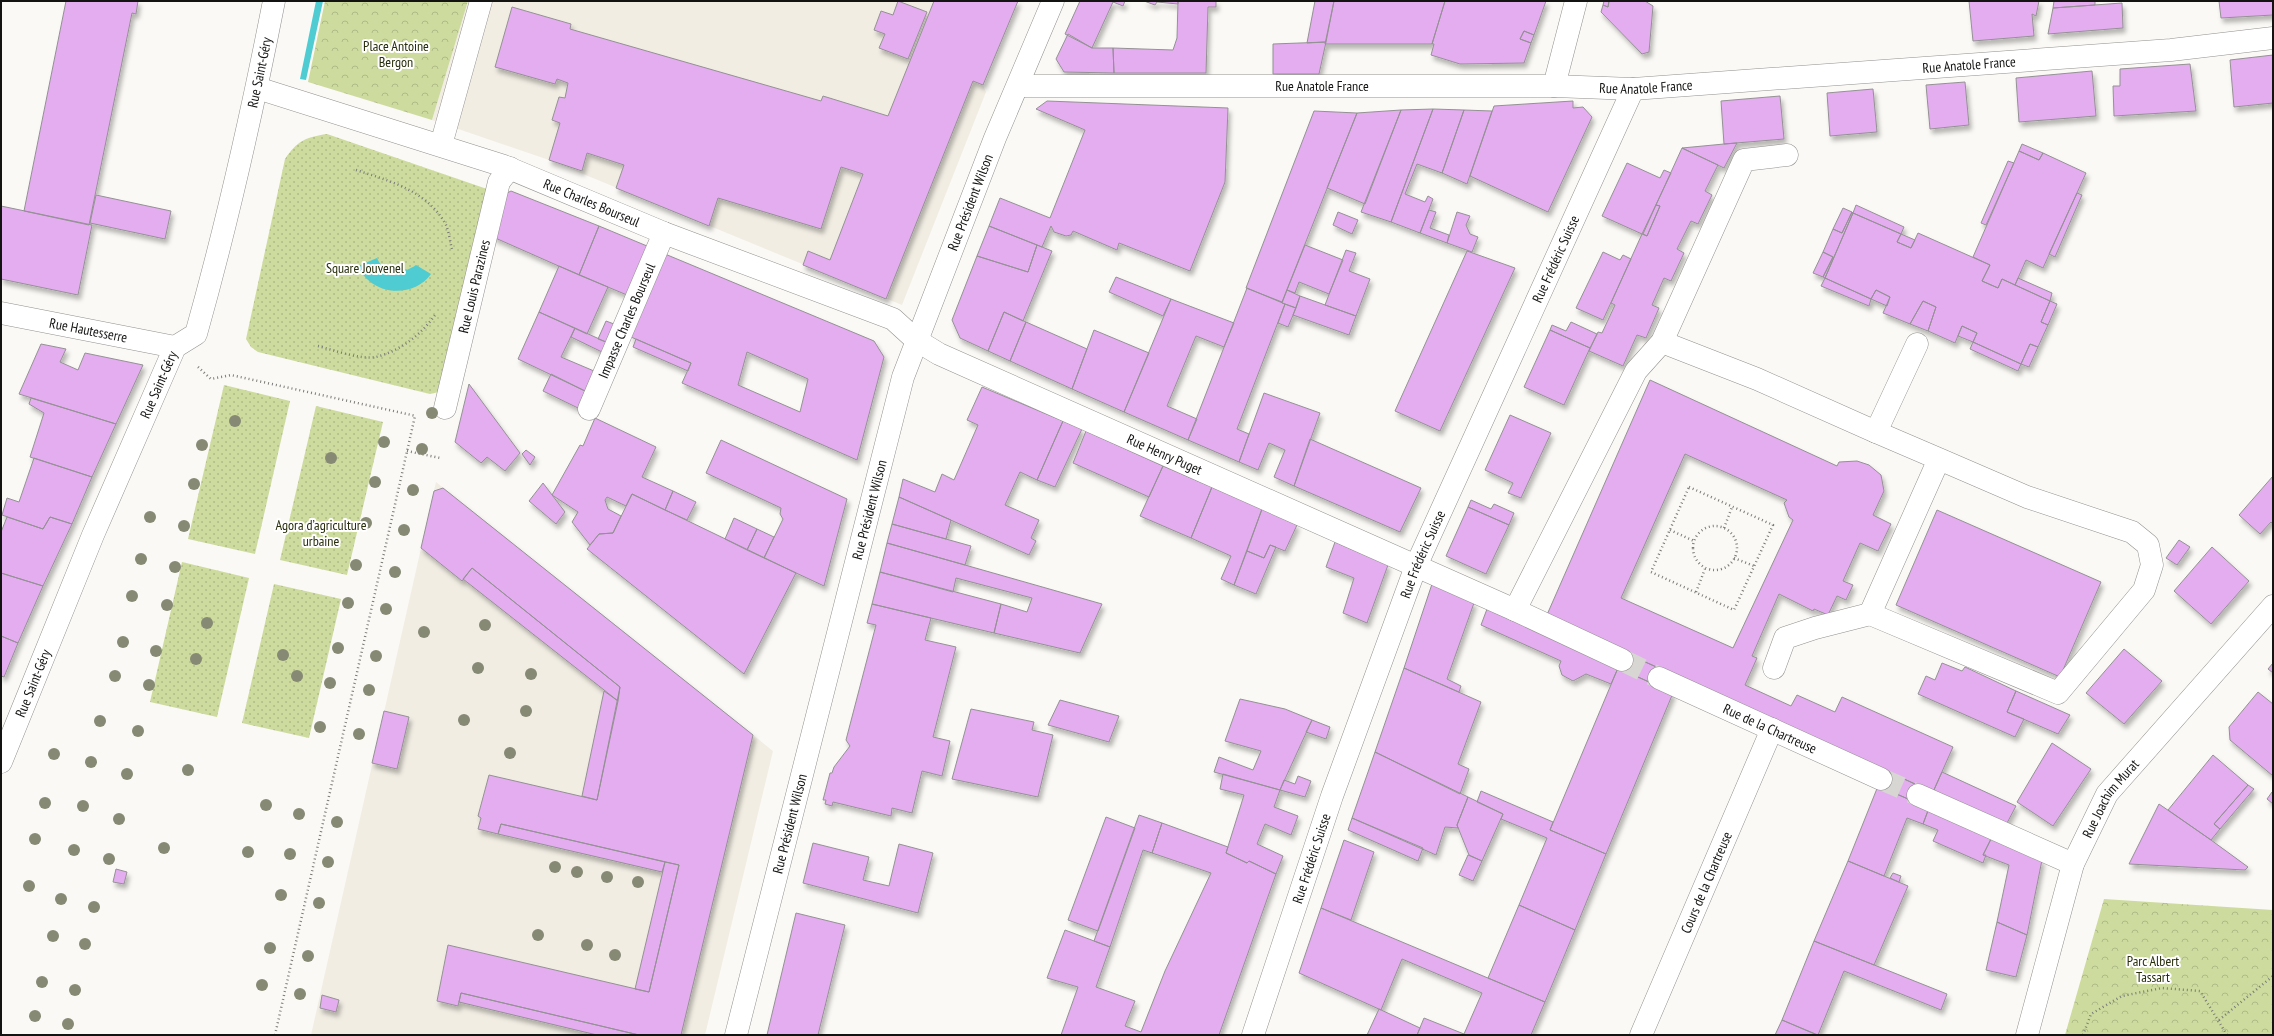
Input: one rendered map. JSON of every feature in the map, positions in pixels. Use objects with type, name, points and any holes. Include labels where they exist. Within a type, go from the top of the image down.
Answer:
[{"type":"street","name":"Rue Saint-Géry","points":[[1,762],[93,535],[175,347],[196,334],[216,263],[257,88],[274,1]]},
{"type":"street","points":[[441,145],[480,1]]},
{"type":"street","name":"Rue Président Wilson","points":[[736,1035],[901,385],[916,340],[994,138],[1018,86],[1053,1]]},
{"type":"street","points":[[1554,86],[1576,1]]},
{"type":"street","name":"Rue Anatole France","points":[[1018,86],[1554,86],[1633,89],[2171,50],[2273,38]]},
{"type":"street","name":"Rue Charles Bourseul","points":[[257,88],[510,168],[664,233],[893,319],[916,340]]},
{"type":"street","name":"Rue Frédéric Suisse","points":[[1253,1035],[1332,796],[1416,566],[1633,89]]},
{"type":"street","points":[[1515,610],[1636,371],[1662,342],[1744,160],[1787,155]]},
{"type":"street","name":"Rue Louis Parazines","points":[[445,408],[499,182],[510,168]]},
{"type":"street","name":"Impasse Charles Bourseul","points":[[589,409],[664,233]]},
{"type":"street","name":"Rue Hautesserre","points":[[1,313],[175,347]]},
{"type":"street","name":"Rue Henry Puget","points":[[916,340],[947,357],[1416,566]]},
{"type":"street","points":[[1662,342],[1757,379],[2027,497],[2132,532],[2148,545],[2152,560],[2150,578],[2144,590],[2058,693],[1870,614],[1815,628],[1785,638],[1774,668]]},
{"type":"street","points":[[1876,432],[1917,344]]},
{"type":"street","points":[[1870,614],[1939,459]]},
{"type":"street","points":[[1416,566],[1622,660]]},
{"type":"street","name":"Rue Joachim Murat","points":[[2027,1035],[2073,864],[2107,794],[2273,606]]},
{"type":"street","name":"Rue de la Chartreuse","points":[[1660,678],[1881,779]]},
{"type":"street","name":"Cours de la Chartreuse","points":[[1641,1035],[1772,729]]},
{"type":"street","points":[[1918,795],[2073,864]]},
{"type":"path","points":[[356,170],[396,183],[429,202],[446,226],[453,254]]},
{"type":"path","points":[[318,346],[350,354],[375,357],[409,343],[426,328],[437,312]]},
{"type":"path","points":[[175,347],[211,379],[231,375],[415,416],[275,1035]]},
{"type":"path","points":[[407,451],[440,458]]},
{"type":"path","points":[[1689,487],[1732,507],[1773,525],[1734,610],[1651,572],[1689,487]]},
{"type":"path","points":[[1724,528],[1732,507]]},
{"type":"path","points":[[1714,526],[1724,528],[1732,534],[1736,543],[1736,553],[1734,558],[1732,562],[1724,568],[1715,571],[1705,569],[1697,562],[1693,554],[1694,541],[1697,535],[1704,528],[1714,526]]},
{"type":"path","points":[[1670,530],[1694,541]]},
{"type":"path","points":[[1734,558],[1754,566]]},
{"type":"path","points":[[1696,592],[1705,569]]},
{"type":"path","points":[[2219,1020],[2273,976]]},
{"type":"path","points":[[2083,1035],[2091,1014],[2122,996],[2162,988],[2200,991],[2227,1035]]},
{"type":"shaded area","points":[[468,1],[1018,1],[983,85],[986,92],[902,305],[549,160],[432,120]]},
{"type":"shaded area","points":[[436,482],[773,751],[705,1035],[311,1035]]},
{"type":"green space","name":"Place Antoine Bergon","points":[[325,1],[468,1],[432,120],[308,82]]},
{"type":"green space","name":"Square Jouvenel","points":[[327,134],[487,189],[439,392],[430,394],[258,352],[251,347],[246,339],[285,159],[298,144],[308,138]]},
{"type":"green space","points":[[224,385],[290,401],[255,554],[188,539]]},
{"type":"green space","name":"Agora d’agriculture urbaine","points":[[316,406],[383,422],[347,575],[280,560]]},
{"type":"green space","points":[[182,562],[249,578],[217,717],[150,702]]},
{"type":"green space","points":[[274,584],[341,599],[309,738],[242,723]]},
{"type":"green space","name":"Parc Albert Tassart","points":[[2104,899],[2273,910],[2273,1035],[2065,1035]]},
{"type":"water","points":[[316,1],[323,1],[306,80],[300,79]]},
{"type":"water","points":[[377,258],[384,269],[389,271],[405,271],[416,265],[431,274],[414,288],[393,291],[382,288],[372,283],[364,276],[358,266]]},
{"type":"building","points":[[66,1],[138,1],[136,14],[132,13],[89,225],[24,211]]},
{"type":"building","points":[[898,1],[927,12],[908,59],[879,48],[885,34],[874,30],[881,11],[893,15]]},
{"type":"building","points":[[934,1],[1018,1],[983,85],[973,81],[886,299],[803,265],[808,251],[830,260],[863,174],[841,167],[821,229],[718,198],[709,226],[616,188],[624,165],[587,153],[582,171],[549,160],[560,123],[552,120],[559,97],[565,98],[568,83],[557,79],[555,84],[495,67],[512,7],[571,24],[570,29],[821,101],[823,96],[888,116]]},
{"type":"building","points":[[1080,1],[1125,1],[1123,6],[1113,2],[1092,48],[1065,34]]},
{"type":"building","points":[[1144,1],[1178,1],[1178,4],[1157,2],[1155,5]]},
{"type":"building","points":[[1178,1],[1216,1],[1216,7],[1208,7],[1206,73],[1114,73],[1113,48],[1173,50],[1177,38]]},
{"type":"building","points":[[1315,1],[1334,1],[1326,42],[1307,43]]},
{"type":"building","points":[[1334,1],[1445,1],[1432,44],[1325,44]]},
{"type":"building","points":[[1445,1],[1546,1],[1534,35],[1524,31],[1520,39],[1531,43],[1524,63],[1460,64],[1431,55],[1434,44],[1432,44]]},
{"type":"building","points":[[1604,1],[1609,1],[1608,7],[1603,5]]},
{"type":"building","points":[[1609,1],[1645,1],[1653,6],[1649,52],[1642,54],[1601,12],[1603,5],[1608,7]]},
{"type":"building","points":[[1969,1],[2039,1],[2036,16],[2032,14],[2034,36],[1973,41]]},
{"type":"building","points":[[2054,1],[2095,1],[2095,5],[2053,8]]},
{"type":"building","points":[[2219,1],[2273,1],[2273,15],[2221,18]]},
{"type":"building","points":[[2122,3],[2123,28],[2048,34],[2053,8]]},
{"type":"building","points":[[1524,31],[1534,35],[1531,43],[1520,39]]},
{"type":"building","points":[[1068,34],[1092,48],[1113,48],[1114,73],[1064,72],[1056,59]]},
{"type":"building","points":[[1326,42],[1319,74],[1273,74],[1273,44]]},
{"type":"building","points":[[2273,55],[2273,103],[2234,107],[2230,60]]},
{"type":"building","points":[[2190,64],[2196,111],[2114,116],[2113,86],[2120,86],[2120,69]]},
{"type":"building","points":[[2092,71],[2096,116],[2019,122],[2016,78]]},
{"type":"building","points":[[1965,82],[1969,125],[1930,129],[1926,85]]},
{"type":"building","points":[[1873,89],[1877,132],[1830,136],[1827,93]]},
{"type":"building","points":[[1780,96],[1784,139],[1724,144],[1721,101]]},
{"type":"building","points":[[1047,101],[1228,108],[1225,182],[1190,271],[1119,243],[1117,250],[1073,231],[1071,235],[1066,236],[1054,232],[1051,226],[1042,247],[989,226],[1000,198],[1050,218],[1085,130],[1036,109]]},
{"type":"building","points":[[1573,101],[1573,108],[1583,107],[1592,117],[1548,212],[1470,176],[1494,106]]},
{"type":"building","points":[[1433,109],[1391,222],[1361,212],[1401,110]]},
{"type":"building","points":[[1433,109],[1464,110],[1442,173],[1417,164],[1405,194],[1425,202],[1428,196],[1433,199],[1420,233],[1391,222]]},
{"type":"building","points":[[1401,110],[1365,204],[1327,188],[1357,113]]},
{"type":"building","points":[[1464,110],[1492,111],[1467,184],[1442,173]]},
{"type":"building","points":[[1314,111],[1357,113],[1282,302],[1246,288]]},
{"type":"building","points":[[1737,143],[1724,168],[1682,148],[1724,144]]},
{"type":"building","points":[[2022,144],[2043,153],[2039,160],[2019,151]]},
{"type":"building","points":[[1682,148],[1718,165],[1705,191],[1712,195],[1698,224],[1691,221],[1677,249],[1684,253],[1671,281],[1664,278],[1652,305],[1659,308],[1646,338],[1637,335],[1623,366],[1589,351],[1598,332],[1602,333],[1615,305],[1611,303],[1642,234],[1647,236],[1660,206],[1656,205]]},
{"type":"building","points":[[2019,151],[2039,160],[2043,153],[2086,173],[2043,268],[2026,260],[2015,285],[2002,279],[1998,288],[1982,281],[1990,265],[1973,257]]},
{"type":"building","points":[[2008,161],[2014,163],[1986,225],[1981,223]]},
{"type":"building","points":[[1627,163],[1660,178],[1664,170],[1671,173],[1642,234],[1602,216]]},
{"type":"building","points":[[511,191],[599,226],[579,275],[493,237],[505,194]]},
{"type":"building","points":[[2077,193],[2082,195],[2055,257],[2049,254]]},
{"type":"building","points":[[96,195],[171,211],[165,239],[90,223]]},
{"type":"building","points":[[1656,205],[1660,206],[1647,236],[1643,234]]},
{"type":"building","points":[[1856,205],[1904,227],[1901,234],[1853,213]]},
{"type":"building","points":[[1,206],[92,225],[78,295],[1,279]]},
{"type":"building","points":[[1843,208],[1852,212],[1842,233],[1833,229]]},
{"type":"building","points":[[1429,210],[1436,212],[1430,228],[1449,235],[1447,243],[1420,233]]},
{"type":"building","points":[[1338,212],[1358,220],[1352,234],[1333,225]]},
{"type":"building","points":[[1457,212],[1470,216],[1466,225],[1470,234],[1478,237],[1472,252],[1447,243]]},
{"type":"building","points":[[1852,212],[1853,213],[1825,278],[1823,277],[1833,257],[1823,252],[1833,229],[1842,233]]},
{"type":"building","points":[[1853,213],[1901,234],[1897,242],[1911,248],[1918,233],[1990,265],[1982,281],[1998,288],[2002,279],[2050,301],[2041,322],[2048,325],[2038,347],[2030,344],[2021,364],[1973,342],[1977,333],[1962,326],[1955,343],[1928,331],[1936,307],[1923,301],[1910,324],[1883,313],[1890,297],[1876,290],[1871,299],[1825,278]]},
{"type":"building","points":[[599,226],[647,246],[627,295],[579,275]]},
{"type":"building","points":[[989,226],[1037,245],[1028,272],[977,256]]},
{"type":"building","points":[[1901,234],[1915,240],[1911,248],[1897,242]]},
{"type":"building","points":[[1037,245],[1052,251],[1023,321],[1004,312],[988,351],[960,338],[952,320],[977,256],[1028,272]]},
{"type":"building","points":[[1305,245],[1343,260],[1329,294],[1299,282],[1295,293],[1287,290]]},
{"type":"building","points":[[1346,250],[1356,253],[1349,271],[1370,279],[1356,316],[1325,305]]},
{"type":"building","points":[[1467,251],[1515,268],[1440,431],[1395,411]]},
{"type":"building","points":[[1603,252],[1620,260],[1623,255],[1631,259],[1603,320],[1576,308]]},
{"type":"building","points":[[1823,252],[1833,257],[1823,277],[1813,273]]},
{"type":"building","points":[[665,254],[874,341],[884,357],[857,460],[682,383],[691,363],[631,337]],"holes":[[[747,352],[808,379],[800,412],[738,385]]]},
{"type":"building","points":[[559,266],[608,287],[587,334],[539,312]]},
{"type":"building","points":[[1116,277],[1171,299],[1163,316],[1109,292]]},
{"type":"building","points":[[1825,278],[1871,299],[1869,306],[1821,286]]},
{"type":"building","points":[[2018,278],[2052,293],[2050,301],[2015,285]]},
{"type":"building","points":[[1247,288],[1285,304],[1237,429],[1249,434],[1239,462],[1188,440]]},
{"type":"building","points":[[1287,290],[1300,296],[1296,308],[1282,303]]},
{"type":"building","points":[[1876,290],[1890,297],[1887,306],[1871,299]]},
{"type":"building","points":[[1300,296],[1356,316],[1349,335],[1293,315]]},
{"type":"building","points":[[1171,299],[1234,323],[1224,347],[1196,336],[1167,406],[1197,419],[1188,440],[1124,412]]},
{"type":"building","points":[[1923,301],[1936,307],[1928,331],[1910,324]]},
{"type":"building","points":[[2050,301],[2057,304],[2048,325],[2041,322]]},
{"type":"building","points":[[1285,304],[1296,308],[1288,327],[1278,323]]},
{"type":"building","points":[[539,312],[575,328],[561,357],[594,371],[585,391],[518,359]]},
{"type":"building","points":[[1004,312],[1026,322],[1010,361],[988,351]]},
{"type":"building","points":[[606,321],[614,324],[606,342],[598,339]]},
{"type":"building","points":[[1026,322],[1087,349],[1072,389],[1010,361]]},
{"type":"building","points":[[1571,322],[1597,334],[1590,348],[1550,330],[1552,325],[1566,331]]},
{"type":"building","points":[[1962,326],[1977,333],[1973,342],[1958,336]]},
{"type":"building","points":[[575,328],[606,342],[602,352],[571,337]]},
{"type":"building","points":[[1094,330],[1149,353],[1124,412],[1072,389]]},
{"type":"building","points":[[1550,330],[1590,348],[1564,405],[1524,387]]},
{"type":"building","points":[[636,339],[691,363],[688,371],[633,347]]},
{"type":"building","points":[[1973,342],[2021,364],[2018,371],[1970,349]]},
{"type":"building","points":[[41,344],[66,349],[60,362],[78,370],[85,353],[143,365],[116,424],[19,394]]},
{"type":"building","points":[[2030,344],[2038,347],[2029,367],[2021,364]]},
{"type":"building","points":[[551,374],[585,391],[578,408],[543,391]]},
{"type":"building","points":[[1650,380],[1837,466],[1839,462],[1857,461],[1869,465],[1881,475],[1884,491],[1873,515],[1891,524],[1878,551],[1860,543],[1843,581],[1853,585],[1846,600],[1837,596],[1828,615],[1814,609],[1813,611],[1779,594],[1752,656],[1757,658],[1745,685],[1791,706],[1797,695],[1835,712],[1842,697],[1953,747],[1933,792],[1546,617]],"holes":[[[1685,454],[1787,500],[1784,503],[1789,517],[1793,520],[1733,648],[1621,598]]]},
{"type":"building","points":[[469,384],[520,453],[505,471],[487,457],[481,463],[455,442]]},
{"type":"building","points":[[982,387],[1063,421],[1037,480],[1020,472],[1005,505],[1039,520],[1031,538],[1036,541],[1029,555],[899,497],[903,479],[935,492],[942,474],[954,480],[978,425],[967,420]]},
{"type":"building","points":[[1264,393],[1320,413],[1294,486],[1274,477],[1285,450],[1269,443],[1258,470],[1239,462]]},
{"type":"building","points":[[31,398],[116,424],[92,477],[30,457],[44,413],[29,404]]},
{"type":"building","points":[[1510,415],[1551,433],[1521,498],[1508,493],[1513,483],[1485,470]]},
{"type":"building","points":[[595,418],[656,447],[642,477],[673,491],[665,510],[632,494],[626,506],[607,497],[605,500],[608,509],[621,516],[613,533],[599,534],[590,545],[572,522],[578,512],[552,495],[580,445],[583,446]]},
{"type":"building","points":[[1063,421],[1082,429],[1055,487],[1037,480]]},
{"type":"building","points":[[1086,431],[1163,466],[1149,497],[1073,463]]},
{"type":"building","points":[[1310,439],[1421,488],[1400,532],[1294,486]]},
{"type":"building","points":[[721,440],[847,499],[824,586],[764,558],[783,519],[780,514],[781,508],[706,473]]},
{"type":"building","points":[[526,450],[535,457],[530,465],[522,454]]},
{"type":"building","points":[[34,458],[92,477],[72,524],[50,517],[43,529],[2,515],[7,498],[19,502]]},
{"type":"building","points":[[1163,466],[1212,487],[1191,538],[1140,516]]},
{"type":"building","points":[[2273,476],[2273,524],[2271,522],[2260,534],[2239,515]]},
{"type":"building","points":[[543,483],[565,512],[556,524],[529,501]]},
{"type":"building","points":[[1212,487],[1262,509],[1234,585],[1221,579],[1231,556],[1191,538]]},
{"type":"building","points":[[443,488],[753,735],[681,1035],[639,1035],[461,993],[458,1006],[437,1001],[448,945],[649,992],[679,865],[501,824],[498,834],[478,829],[481,818],[478,816],[489,775],[597,800],[620,687],[472,568],[462,581],[421,548],[434,491]]},
{"type":"building","points":[[673,491],[696,502],[687,520],[665,510]]},
{"type":"building","points":[[632,494],[796,573],[744,674],[587,549],[599,534],[613,533]]},
{"type":"building","points":[[899,497],[951,520],[946,539],[892,524]]},
{"type":"building","points":[[1471,500],[1491,509],[1494,504],[1514,513],[1509,525],[1468,507]]},
{"type":"building","points":[[1468,507],[1509,525],[1486,574],[1446,556]]},
{"type":"building","points":[[1262,509],[1297,525],[1285,551],[1270,545],[1264,558],[1247,551]]},
{"type":"building","points":[[1937,510],[2101,582],[2060,677],[1896,605]]},
{"type":"building","points":[[7,517],[43,529],[50,517],[72,524],[43,586],[1,573],[1,532]]},
{"type":"building","points":[[734,518],[757,529],[747,550],[725,539]]},
{"type":"building","points":[[892,524],[971,546],[965,565],[887,543]]},
{"type":"building","points":[[757,529],[774,537],[764,558],[747,550]]},
{"type":"building","points":[[2179,540],[2190,547],[2177,565],[2166,558]]},
{"type":"building","points":[[1335,542],[1388,565],[1367,623],[1343,613],[1354,578],[1326,567]]},
{"type":"building","points":[[887,543],[1102,604],[1080,653],[994,633],[1001,604],[1027,612],[1032,598],[956,578],[953,592],[880,572]]},
{"type":"building","points":[[1270,545],[1276,547],[1256,594],[1234,585],[1247,551],[1264,558]]},
{"type":"building","points":[[2212,547],[2249,581],[2211,624],[2174,591]]},
{"type":"building","points":[[472,568],[620,687],[618,701],[463,579]]},
{"type":"building","points":[[880,572],[1001,604],[994,633],[872,604]]},
{"type":"building","points":[[1,573],[43,586],[18,643],[1,636]]},
{"type":"building","points":[[1432,584],[1474,603],[1447,679],[1461,686],[1459,692],[1404,668]]},
{"type":"building","points":[[872,604],[931,618],[925,640],[956,647],[933,737],[950,741],[942,776],[922,771],[912,813],[892,808],[891,816],[833,802],[832,806],[825,804],[826,800],[823,800],[830,773],[832,773],[834,767],[850,746],[846,740],[876,625],[867,623]]},
{"type":"building","points":[[1487,609],[1618,668],[1611,684],[1586,674],[1573,681],[1562,675],[1559,666],[1561,661],[1481,625]]},
{"type":"building","points":[[1,636],[18,643],[4,677],[1,676]]},
{"type":"building","points":[[2124,649],[2162,681],[2124,724],[2086,693]]},
{"type":"building","points":[[1625,653],[1663,670],[1656,685],[1618,668]]},
{"type":"building","points":[[1942,663],[1962,671],[1965,667],[2016,691],[2007,712],[2024,719],[2015,737],[1918,694],[1926,676],[1935,680]]},
{"type":"building","points":[[2273,663],[2273,673],[2268,669]]},
{"type":"building","points":[[1404,668],[1481,702],[1458,764],[1469,769],[1460,794],[1375,752]]},
{"type":"building","points":[[1618,668],[1673,693],[1606,854],[1550,830]]},
{"type":"building","points":[[604,691],[618,701],[597,800],[582,796]]},
{"type":"building","points":[[2016,691],[2070,715],[2058,734],[2007,712]]},
{"type":"building","points":[[2258,692],[2273,704],[2273,776],[2230,740],[2229,727]]},
{"type":"building","points":[[1240,699],[1285,709],[1312,720],[1280,790],[1214,772],[1219,757],[1253,770],[1261,751],[1225,741]]},
{"type":"building","points":[[1060,700],[1119,716],[1109,742],[1048,725]]},
{"type":"building","points":[[971,709],[1034,722],[1032,730],[1053,735],[1038,797],[952,779]]},
{"type":"building","points":[[384,711],[409,717],[397,769],[372,763]]},
{"type":"building","points":[[1312,720],[1330,727],[1326,739],[1306,732]]},
{"type":"building","points":[[2052,743],[2091,769],[2053,826],[2017,802]]},
{"type":"building","points":[[1375,752],[1468,797],[1457,825],[1458,828],[1445,827],[1436,855],[1352,818]]},
{"type":"building","points":[[2213,755],[2248,785],[2214,824],[2220,829],[2211,840],[2168,810]]},
{"type":"building","points":[[1885,770],[1921,787],[1915,802],[1878,786]]},
{"type":"building","points":[[1942,772],[2016,806],[2006,825],[1933,792]]},
{"type":"building","points":[[1223,774],[1280,790],[1274,807],[1298,816],[1291,835],[1265,824],[1257,844],[1283,856],[1276,874],[1249,861],[1247,863],[1226,853],[1244,795],[1220,789]]},
{"type":"building","points":[[1298,776],[1311,781],[1305,797],[1280,790],[1284,780],[1295,784]]},
{"type":"building","points":[[2248,785],[2254,789],[2220,829],[2214,824]]},
{"type":"building","points":[[1878,786],[1929,808],[1923,824],[1907,818],[1884,876],[1848,861]]},
{"type":"building","points":[[1481,791],[1553,822],[1550,830],[1606,854],[1575,930],[1519,905],[1547,838],[1501,819],[1503,814],[1477,802]]},
{"type":"building","points":[[2272,792],[2273,793],[2273,804],[2267,799]]},
{"type":"building","points":[[1468,797],[1503,814],[1482,861],[1469,855],[1457,825]]},
{"type":"building","points":[[2159,804],[2248,867],[2245,870],[2129,864]]},
{"type":"building","points":[[1929,808],[1992,837],[1983,855],[1986,855],[1983,863],[1933,841],[1938,830],[1923,824]]},
{"type":"building","points":[[1139,815],[1162,823],[1152,853],[1143,850],[1110,947],[1094,941]]},
{"type":"building","points":[[1106,817],[1135,828],[1098,931],[1068,920]]},
{"type":"building","points":[[1352,818],[1423,848],[1418,861],[1348,830]]},
{"type":"building","points":[[1162,823],[1228,847],[1226,853],[1247,863],[1249,861],[1276,874],[1219,1035],[1061,1035],[1078,987],[1047,978],[1065,930],[1110,947],[1096,987],[1135,1001],[1125,1026],[1141,1032],[1165,971],[1211,873],[1152,853]]},
{"type":"building","points":[[501,824],[665,862],[662,872],[498,834]]},
{"type":"building","points":[[1992,837],[2042,860],[2027,935],[1997,922],[2009,865],[1983,855]]},
{"type":"building","points":[[1344,840],[1374,852],[1351,920],[1321,908]]},
{"type":"building","points":[[813,843],[869,857],[863,880],[889,886],[899,844],[933,853],[918,913],[803,883]]},
{"type":"building","points":[[1468,855],[1482,861],[1473,881],[1459,875]]},
{"type":"building","points":[[1848,861],[1908,886],[1874,965],[1814,941]]},
{"type":"building","points":[[665,862],[679,865],[649,992],[635,989]]},
{"type":"building","points":[[116,869],[127,872],[124,884],[113,882]]},
{"type":"building","points":[[1893,873],[1901,876],[1899,882],[1890,878]]},
{"type":"building","points":[[1519,905],[1575,930],[1545,1002],[1488,978]]},
{"type":"building","points":[[1321,908],[1545,1002],[1531,1035],[1417,1035],[1424,1018],[1464,1034],[1482,993],[1402,959],[1381,1010],[1299,973]]},
{"type":"building","points":[[796,913],[845,925],[818,1035],[767,1035]]},
{"type":"building","points":[[1997,922],[2027,935],[2016,977],[1986,970]]},
{"type":"building","points":[[1814,941],[1947,994],[1941,1010],[1844,971],[1818,1035],[1782,1020]]},
{"type":"building","points":[[461,993],[639,1035],[597,1035],[459,1002]]},
{"type":"building","points":[[322,995],[339,1000],[336,1012],[320,1008]]},
{"type":"building","points":[[1379,1009],[1420,1028],[1417,1035],[1367,1035]]},
{"type":"building","points":[[1782,1020],[1817,1035],[1775,1035]]},
{"type":"tunnel","points":[[1622,660],[1659,678]]},
{"type":"tunnel","points":[[1881,779],[1918,795]]}]
